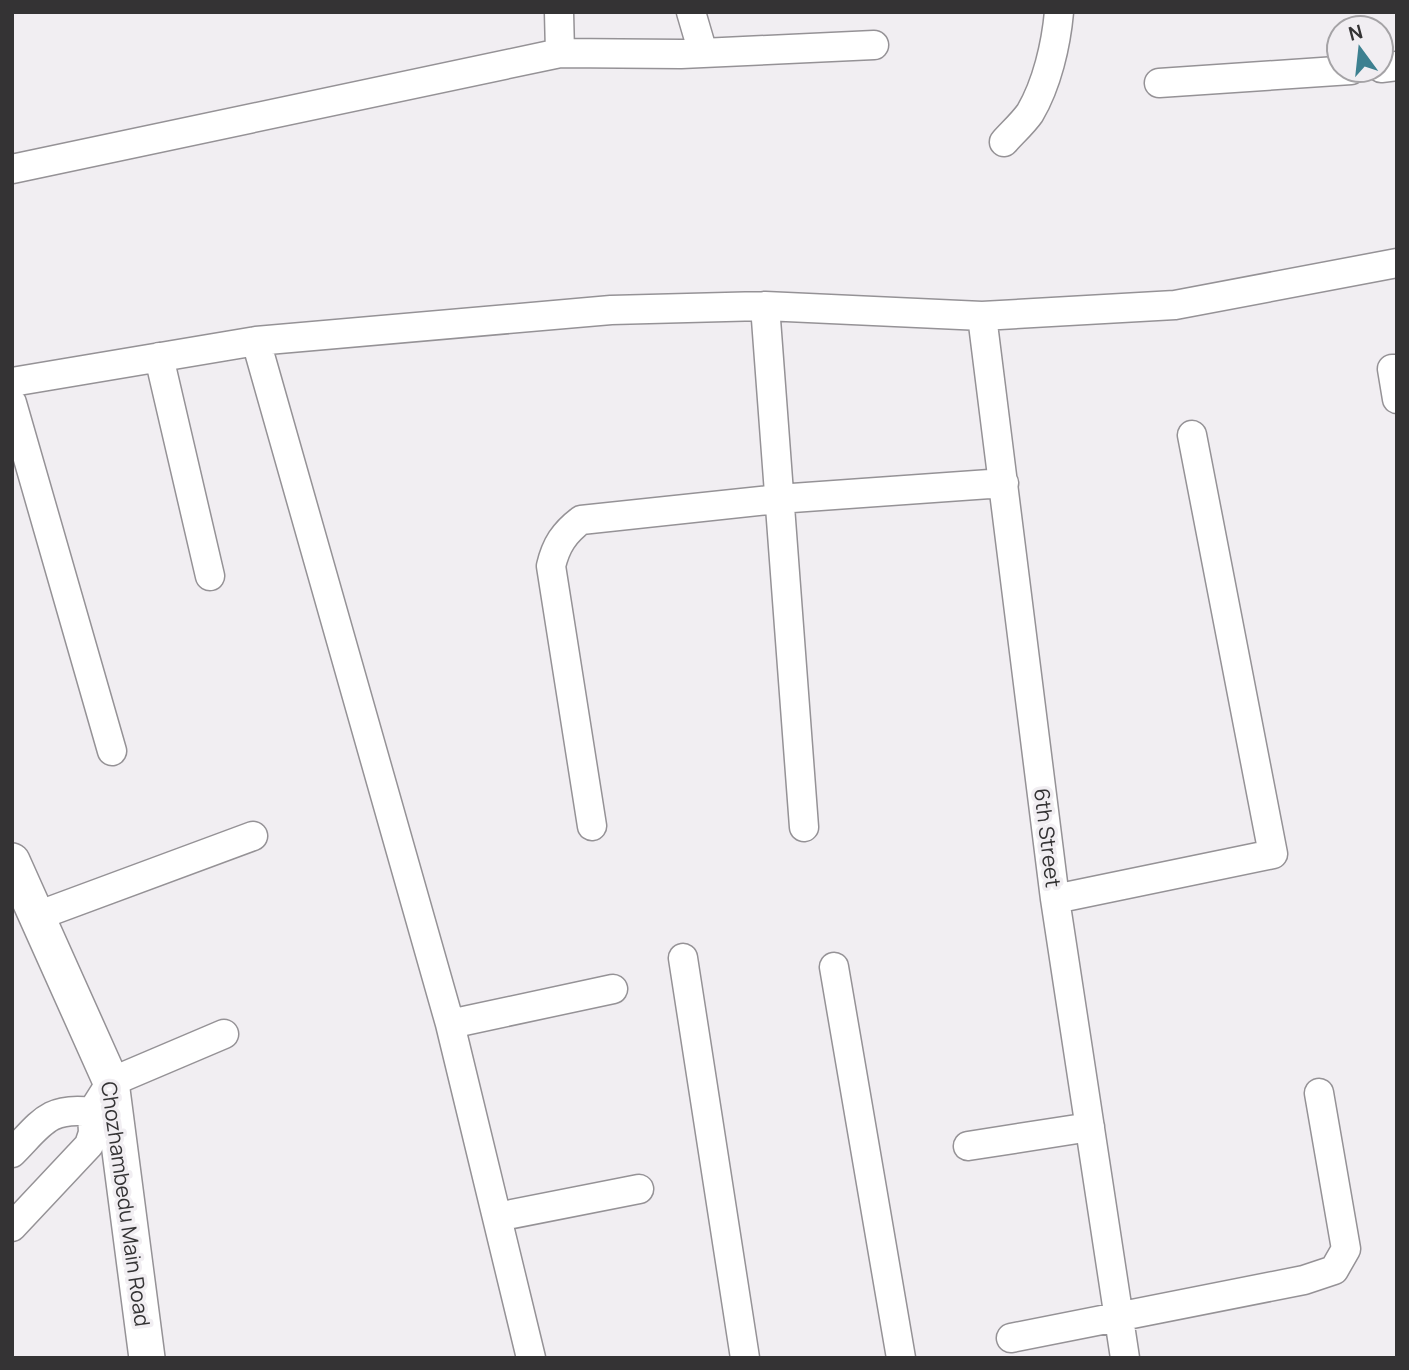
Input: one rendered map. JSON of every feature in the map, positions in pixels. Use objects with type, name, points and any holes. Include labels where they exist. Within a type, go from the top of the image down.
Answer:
[{"type":"street","points":[[559,12],[560,53]]},
{"type":"street","points":[[691,12],[703,53]]},
{"type":"street","points":[[1004,142],[1030,113],[1056,38],[1059,12]]},
{"type":"street","points":[[12,169],[560,53],[703,53],[874,45]]},
{"type":"street","points":[[1159,83],[1325,72]]},
{"type":"street","points":[[12,382],[256,341],[611,310],[765,306],[982,316],[1175,305],[1397,263]]},
{"type":"street","points":[[765,306],[804,827]]},
{"type":"street","name":"6th Street","points":[[982,316],[1055,899],[1125,1358]]},
{"type":"street","points":[[256,341],[450,1024],[531,1358]]},
{"type":"street","points":[[159,357],[210,576]]},
{"type":"street","points":[[1397,369],[1392,369],[1397,399]]},
{"type":"street","points":[[12,403],[112,751]]},
{"type":"street","points":[[1055,899],[1273,854],[1192,435]]},
{"type":"street","points":[[592,826],[551,566],[555,548],[568,530],[581,520],[778,499],[1003,483]]},
{"type":"street","points":[[37,916],[253,836]]},
{"type":"street","name":"Chozhambedu Main Road","points":[[12,861],[111,1082],[147,1358]]},
{"type":"street","points":[[683,958],[745,1358]]},
{"type":"street","points":[[834,967],[901,1358]]},
{"type":"street","points":[[450,1024],[613,989]]},
{"type":"street","points":[[12,1227],[89,1145],[93,1133],[92,1112],[111,1082],[224,1034]]},
{"type":"street","points":[[1011,1338],[1304,1280],[1334,1270],[1346,1249],[1319,1094]]},
{"type":"street","points":[[12,1153],[51,1115],[70,1109],[92,1112]]},
{"type":"street","points":[[968,1146],[1090,1127]]},
{"type":"street","points":[[497,1217],[639,1189]]}]
